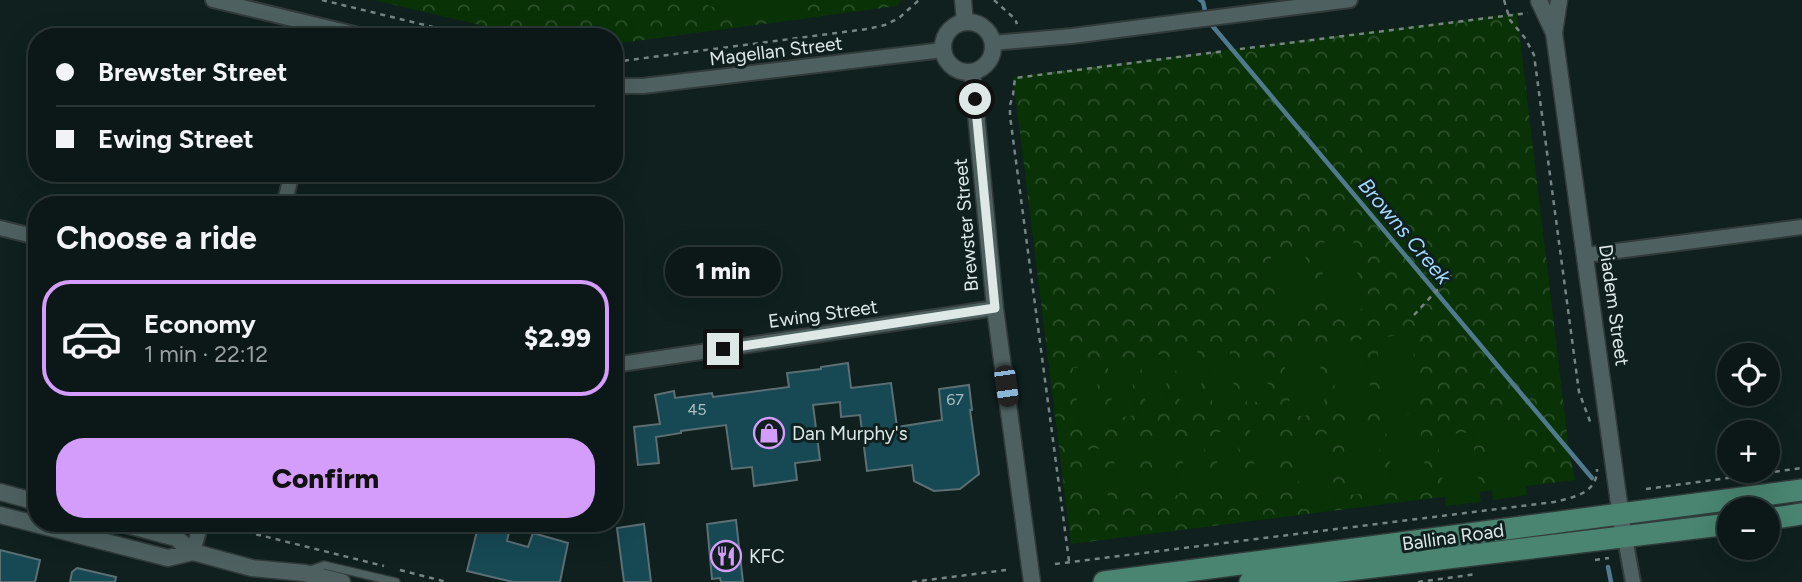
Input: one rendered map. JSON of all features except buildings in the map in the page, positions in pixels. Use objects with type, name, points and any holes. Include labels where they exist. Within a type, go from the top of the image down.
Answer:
[{"type":"main road","name":"Ballina Road","points":[[1104,582],[1802,490]]},
{"type":"main road","points":[[1780,517],[1802,514]]},
{"type":"main road","name":"Ballina Road","points":[[1250,582],[1717,526]]},
{"type":"street","points":[[213,0],[313,28]]},
{"type":"street","points":[[962,0],[965,22]]},
{"type":"street","points":[[993,43],[1072,36],[1349,0]]},
{"type":"street","points":[[1536,4],[1549,0]]},
{"type":"street","name":"Diadem Street","points":[[1559,0],[1555,33],[1620,513],[1633,582]]},
{"type":"street","name":"Diadem Street","points":[[1536,4],[1555,33]]},
{"type":"street","points":[[965,22],[981,25],[989,33],[993,43],[990,59],[983,68],[972,72],[959,71],[953,67],[943,50],[948,31],[965,22]]},
{"type":"street","name":"Magellan Street","points":[[623,86],[643,86],[943,50]]},
{"type":"street","name":"Brewster Street","points":[[972,72],[995,308],[1031,582]]},
{"type":"street","points":[[1586,255],[1802,226]]},
{"type":"street","points":[[0,228],[28,235]]},
{"type":"street","name":"Ewing Street","points":[[623,364],[995,308]]},
{"type":"street","points":[[0,492],[28,500]]},
{"type":"street","points":[[0,515],[28,522]]},
{"type":"street","points":[[66,532],[168,558],[193,552]]},
{"type":"street","points":[[154,532],[176,538],[193,552],[252,568],[304,573],[342,582]]},
{"type":"street","points":[[193,552],[199,532]]},
{"type":"street","points":[[252,568],[281,582]]},
{"type":"lane","points":[[304,573],[324,565],[396,582]]},
{"type":"path","points":[[322,0],[437,28]]},
{"type":"path","points":[[623,61],[867,29],[899,18],[919,0]]},
{"type":"path","points":[[993,0],[1015,19],[1017,24]]},
{"type":"path","points":[[1504,0],[1510,20],[1525,38],[1534,55],[1579,392],[1592,426]]},
{"type":"path","points":[[1240,49],[1508,15],[1536,4]]},
{"type":"path","points":[[1069,561],[1010,116],[1015,78],[1225,51]]},
{"type":"path","points":[[1414,315],[1451,275]]},
{"type":"path","points":[[1055,564],[1554,502],[1580,496],[1589,487],[1597,474],[1596,460]]},
{"type":"path","points":[[1646,489],[1802,468]]},
{"type":"path","points":[[247,532],[383,566]]},
{"type":"path","points":[[396,569],[447,582]]},
{"type":"path","points":[[912,582],[1006,570]]},
{"type":"green space","points":[[373,0],[902,0],[897,6],[623,43],[623,28],[493,28]]},
{"type":"green space","points":[[691,0],[814,0],[800,9],[739,15]]},
{"type":"green space","points":[[1517,13],[1569,450],[1575,480],[1071,544],[1013,77]]},
{"type":"green space","points":[[1353,239],[1362,309],[1328,314],[1319,243]]},
{"type":"green space","points":[[1304,245],[1313,315],[1279,320],[1270,250]]},
{"type":"green space","points":[[1411,334],[1420,404],[1385,408],[1376,338]]},
{"type":"green space","points":[[1364,339],[1373,409],[1338,413],[1329,343]]},
{"type":"green space","points":[[1317,342],[1326,413],[1292,417],[1282,347]]},
{"type":"green space","points":[[1262,344],[1270,400],[1247,403],[1240,346]]},
{"type":"green space","points":[[1229,347],[1236,404],[1213,407],[1206,350]]},
{"type":"green space","points":[[1197,350],[1204,407],[1181,410],[1174,353]]},
{"type":"green space","points":[[1163,354],[1169,410],[1147,413],[1140,357]]},
{"type":"green space","points":[[1129,359],[1137,415],[1114,418],[1107,361]]},
{"type":"green space","points":[[1095,365],[1102,422],[1080,425],[1073,368]]},
{"type":"green space","points":[[1418,413],[1427,483],[1393,488],[1384,417]]},
{"type":"green space","points":[[1375,420],[1385,490],[1350,495],[1341,425]]},
{"type":"green space","points":[[1518,425],[1527,495],[1493,500],[1484,429]]},
{"type":"green space","points":[[1273,426],[1280,483],[1257,486],[1250,429]]},
{"type":"green space","points":[[1236,430],[1243,487],[1221,490],[1213,433]]},
{"type":"green space","points":[[1472,432],[1481,502],[1446,506],[1437,436]]},
{"type":"green space","points":[[1202,434],[1209,491],[1187,494],[1180,437]]},
{"type":"green space","points":[[1327,434],[1336,504],[1302,509],[1293,438]]},
{"type":"green space","points":[[1172,438],[1179,495],[1156,498],[1149,441]]},
{"type":"green space","points":[[1135,443],[1142,500],[1120,503],[1112,446]]},
{"type":"green space","points":[[1102,448],[1109,505],[1087,508],[1080,451]]},
{"type":"waterway","name":"Browns Creek","points":[[1200,0],[1206,15]]},
{"type":"waterway","name":"Browns Creek","points":[[1210,23],[1592,478]]},
{"type":"waterway","points":[[1608,567],[1611,582]]},
{"type":"place","name":"Dan Murphy's","points":[[769,433]]},
{"type":"place","name":"KFC","points":[[726,556]]},
{"type":"route","points":[[723,349],[995,308],[975,99]]}]
